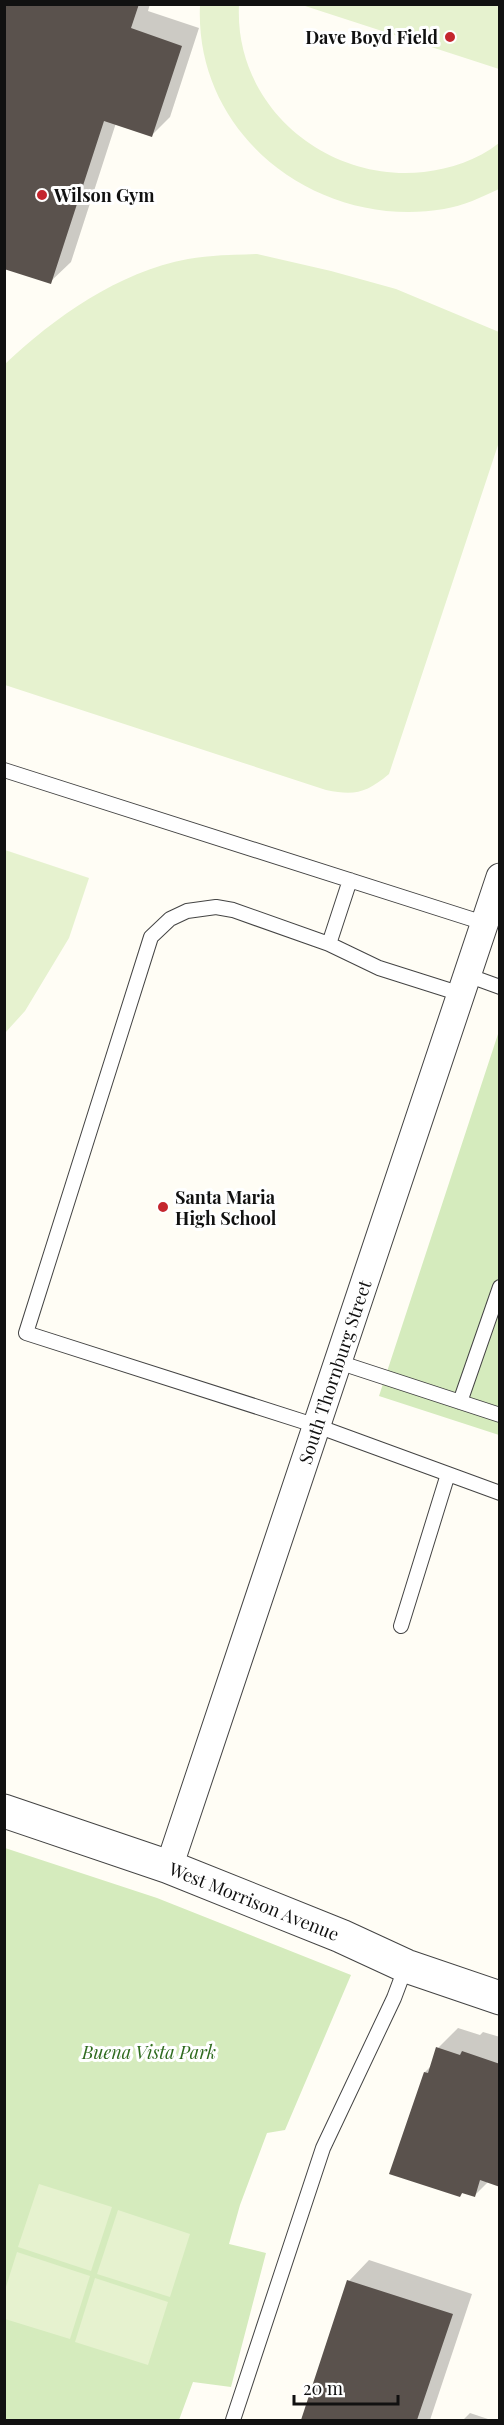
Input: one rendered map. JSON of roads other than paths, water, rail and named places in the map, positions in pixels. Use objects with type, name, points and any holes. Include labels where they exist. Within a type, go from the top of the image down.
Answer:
[{"type":"street","name":"South Thornburg Street","points":[[169,1867],[500,877]]},
{"type":"street","name":"West Morrison Avenue","points":[[4,1811],[169,1867],[341,1936],[406,1966],[500,1998]]},
{"type":"lane","points":[[4,770],[484,923]]},
{"type":"lane","points":[[329,944],[350,880]]},
{"type":"lane","points":[[500,987],[464,985],[379,968],[329,944],[233,910],[216,907],[187,911],[170,919],[151,937],[26,1333],[317,1426],[500,1493]]},
{"type":"lane","points":[[460,1402],[500,1287]]},
{"type":"lane","points":[[338,1362],[500,1415]]},
{"type":"lane","points":[[401,1626],[448,1474]]},
{"type":"lane","points":[[233,2421],[323,2148],[394,1998],[406,1966]]},
{"type":"place","name":"Dave Boyd Field","points":[[450,37]]},
{"type":"place","name":"Wilson Gym","points":[[42,195]]},
{"type":"place","name":"Santa Maria High School","points":[[163,1207]]},
{"type":"park label","name":"Buena Vista Park","points":[[149,2052]]}]
